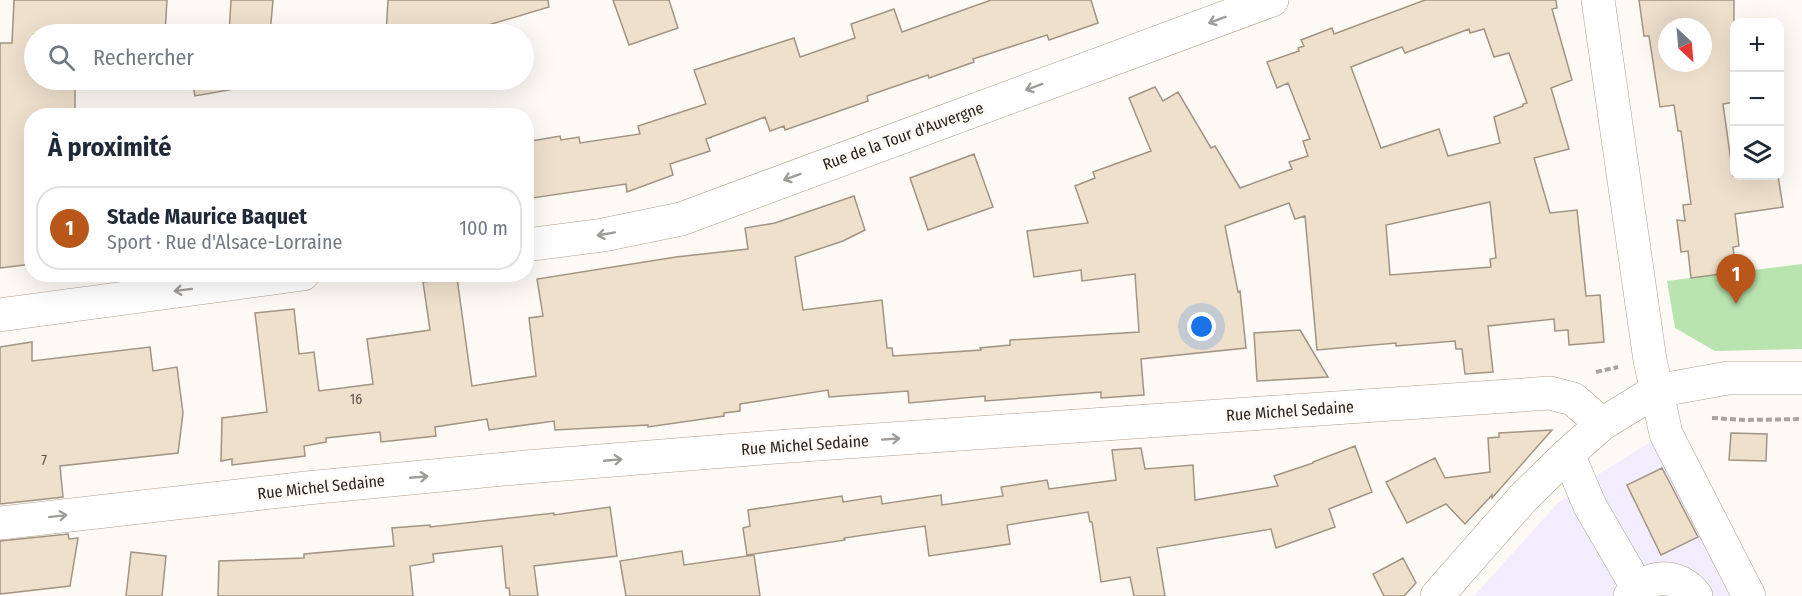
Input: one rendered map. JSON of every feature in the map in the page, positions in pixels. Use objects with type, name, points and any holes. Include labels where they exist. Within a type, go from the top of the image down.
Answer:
[{"type":"street","name":"Rue de la Tour d'Auvergne","points":[[534,244],[603,235],[681,219],[1272,0]]},
{"type":"street","points":[[1598,0],[1636,275],[1656,391],[1666,434],[1749,596]]},
{"type":"street","points":[[0,315],[244,282]]},
{"type":"street","points":[[1437,596],[1524,498],[1568,454],[1602,424],[1656,391],[1728,378],[1802,378]]},
{"type":"street","name":"Rue Michel Sedaine","points":[[0,523],[308,488],[526,467],[775,447],[1550,393],[1573,399],[1602,424]]},
{"type":"street","points":[[1568,454],[1590,506],[1633,591],[1651,580],[1667,578],[1683,583],[1696,596]]},
{"type":"path","points":[[1730,419],[1802,419]]},
{"type":"shaded area","points":[[1652,441],[1730,596],[1474,596],[1557,504],[1594,477]]},
{"type":"green space","points":[[1802,264],[1802,349],[1715,351],[1675,328],[1667,281]]},
{"type":"building","points":[[14,0],[167,0],[166,24],[24,24],[24,90],[75,90],[75,108],[24,108],[24,265],[0,268],[0,43],[12,43]]},
{"type":"building","points":[[231,0],[273,0],[271,24],[230,24]]},
{"type":"building","points":[[388,0],[548,0],[549,7],[492,24],[387,24]]},
{"type":"building","points":[[613,0],[669,0],[678,28],[629,45]]},
{"type":"building","points":[[991,0],[1091,0],[1098,23],[1049,40],[1047,35],[973,59],[974,62],[867,96],[868,101],[785,130],[784,126],[770,131],[765,117],[706,139],[710,151],[670,164],[673,175],[627,192],[626,184],[534,198],[534,141],[560,136],[561,140],[579,137],[580,143],[640,134],[638,126],[706,104],[694,70],[794,38],[800,57],[855,38],[851,24],[894,9],[902,32]]},
{"type":"building","points":[[1425,0],[1556,0],[1557,8],[1552,9],[1572,80],[1551,88],[1569,149],[1534,158],[1550,213],[1577,210],[1586,296],[1600,295],[1604,342],[1569,345],[1568,330],[1555,331],[1554,319],[1488,326],[1493,372],[1465,374],[1462,349],[1456,349],[1455,341],[1396,346],[1396,343],[1317,350],[1305,216],[1295,219],[1289,203],[1225,226],[1238,292],[1240,291],[1246,348],[1141,359],[1144,395],[1101,398],[1101,392],[985,401],[985,396],[909,403],[908,391],[829,397],[828,390],[740,404],[740,411],[724,413],[724,416],[648,427],[648,425],[555,430],[554,421],[489,430],[487,419],[435,427],[436,436],[381,442],[380,432],[326,438],[326,442],[304,446],[305,456],[232,465],[232,459],[221,461],[222,418],[267,412],[255,313],[294,309],[299,354],[314,352],[319,391],[373,384],[367,339],[430,330],[423,282],[458,282],[472,386],[536,376],[529,318],[543,316],[537,279],[676,257],[748,249],[745,228],[775,223],[854,196],[865,230],[843,241],[795,257],[803,310],[882,300],[887,348],[892,348],[893,356],[981,350],[980,348],[1010,345],[1010,340],[1139,332],[1135,274],[1082,281],[1081,270],[1034,277],[1027,231],[1088,223],[1075,186],[1095,178],[1093,172],[1151,151],[1129,98],[1155,87],[1163,101],[1178,92],[1211,148],[1215,146],[1240,188],[1292,169],[1289,162],[1308,156],[1303,141],[1310,139],[1288,83],[1277,88],[1267,62],[1299,51],[1298,48],[1304,46],[1301,40],[1332,28],[1334,34]],"holes":[[[1469,29],[1470,33],[1484,29],[1494,57],[1509,53],[1527,103],[1494,117],[1500,143],[1448,156],[1439,129],[1381,148],[1351,67],[1402,47],[1405,53]],[[1490,202],[1496,258],[1490,259],[1491,267],[1390,275],[1386,225]]]},
{"type":"building","points":[[1639,0],[1734,0],[1734,18],[1730,18],[1730,103],[1723,104],[1730,154],[1730,180],[1779,180],[1783,207],[1735,214],[1739,246],[1733,247],[1736,272],[1691,278],[1688,251],[1681,252],[1677,220],[1685,221],[1683,205],[1691,204],[1681,131],[1678,131],[1674,105],[1660,107],[1649,36],[1644,36]]},
{"type":"building","points":[[194,90],[229,90],[195,96]]},
{"type":"building","points":[[974,154],[993,207],[928,230],[910,178]]},
{"type":"building","points":[[1300,330],[1328,377],[1257,381],[1254,333]]},
{"type":"building","points":[[32,342],[32,361],[150,347],[153,371],[177,367],[183,413],[178,453],[60,466],[63,497],[0,504],[0,347]]},
{"type":"building","points":[[1552,430],[1492,498],[1492,495],[1465,524],[1446,504],[1407,523],[1386,482],[1435,458],[1445,478],[1490,472],[1488,438],[1499,437],[1499,433]]},
{"type":"building","points":[[1731,433],[1767,434],[1766,461],[1729,460]]},
{"type":"building","points":[[1355,446],[1372,492],[1329,509],[1335,527],[1276,548],[1271,529],[1157,548],[1165,596],[1134,596],[1130,577],[1101,582],[1092,522],[1090,522],[1088,512],[1007,525],[1010,544],[929,556],[925,526],[747,555],[743,528],[750,526],[748,510],[842,496],[843,502],[881,496],[882,504],[941,495],[942,505],[1003,496],[1001,487],[1047,480],[1049,489],[1116,480],[1112,450],[1141,448],[1145,469],[1193,465],[1195,500],[1278,486],[1274,476]]},
{"type":"building","points":[[1662,468],[1698,537],[1661,555],[1627,485]]},
{"type":"building","points":[[610,507],[617,556],[534,566],[538,596],[510,596],[509,588],[506,588],[502,546],[433,554],[434,562],[410,566],[413,596],[218,596],[219,561],[304,558],[304,554],[394,546],[392,528],[430,525],[430,527]]},
{"type":"building","points":[[68,534],[69,539],[78,538],[70,586],[0,594],[0,541]]},
{"type":"building","points":[[682,551],[684,565],[754,555],[760,596],[626,596],[620,561]]},
{"type":"building","points":[[131,552],[166,556],[162,596],[126,596]]},
{"type":"building","points":[[1403,558],[1416,583],[1404,596],[1384,596],[1373,574]]},
{"type":"place","name":"Stade Maurice Baquet","points":[[1736,304]]}]
